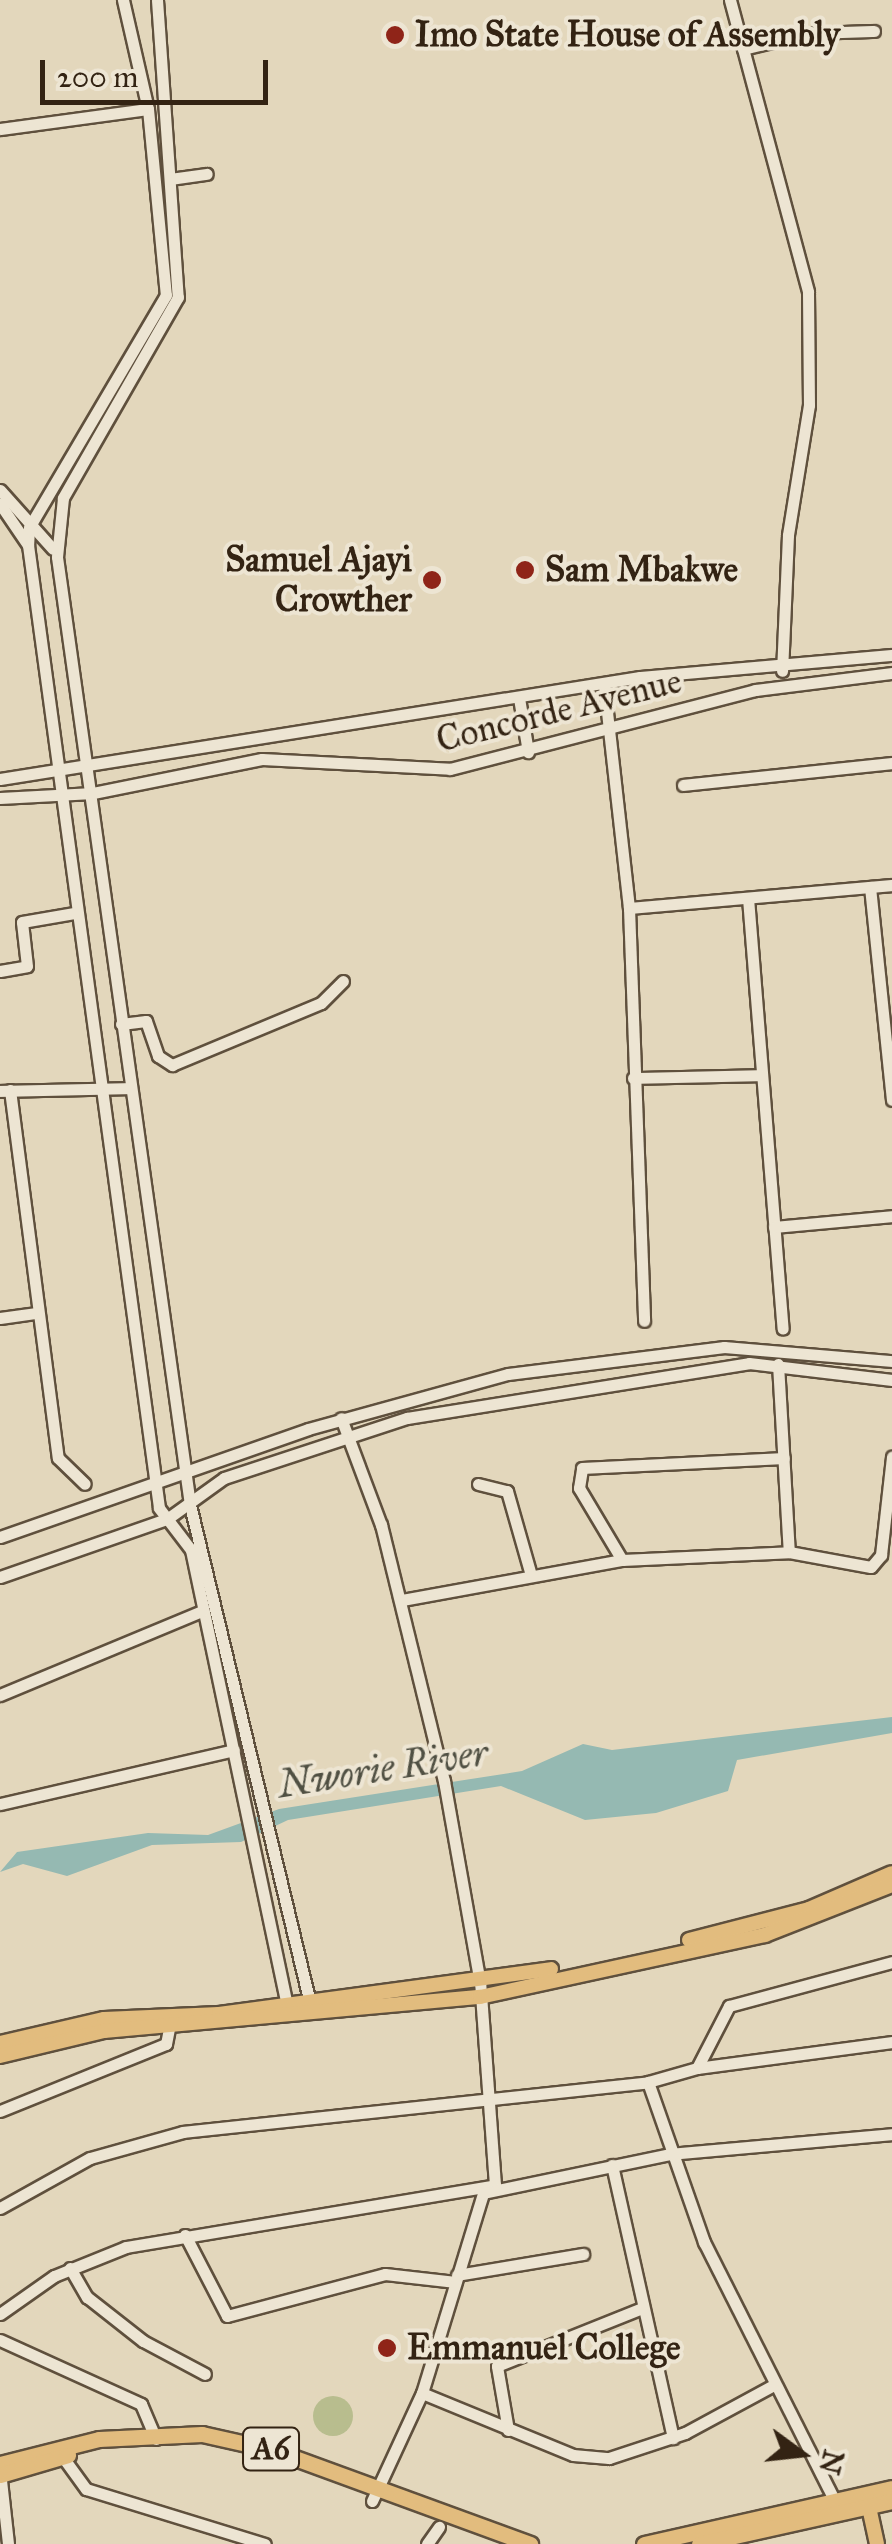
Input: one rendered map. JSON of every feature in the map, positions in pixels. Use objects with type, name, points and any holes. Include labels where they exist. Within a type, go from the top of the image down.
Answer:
[{"type":"highway","name":"A6","points":[[0,2472],[157,2438]]},
{"type":"highway","name":"A6","points":[[0,2472],[157,2438],[252,2444],[439,2527],[500,2544]]},
{"type":"highway","points":[[699,2544],[867,2499],[892,2488]]},
{"type":"highway","name":"A6","points":[[374,2497],[530,2544]]},
{"type":"highway","points":[[644,2544],[674,2540],[834,2499],[892,2500]]},
{"type":"main road","points":[[480,1990],[767,1922],[892,1873]]},
{"type":"main road","points":[[0,2056],[104,2031],[480,1990],[765,1935],[892,1885]]},
{"type":"main road","points":[[0,2042],[82,2022],[171,2023]]},
{"type":"main road","points":[[867,2499],[877,2544]]},
{"type":"street","points":[[123,0],[148,110],[174,284],[34,520],[28,544],[58,798],[102,1084],[155,1482],[167,1519],[187,1537],[234,1750],[255,1814]]},
{"type":"street","points":[[157,0],[170,179],[174,284],[170,321],[63,498],[57,557],[84,760],[93,793],[120,1024],[184,1471],[255,1814],[288,2011]]},
{"type":"street","points":[[730,0],[804,257],[811,349],[782,671]]},
{"type":"street","points":[[743,49],[810,32],[874,31]]},
{"type":"street","points":[[0,129],[148,110]]},
{"type":"street","points":[[170,179],[206,174]]},
{"type":"street","points":[[0,490],[34,520],[57,557]]},
{"type":"street","points":[[0,504],[28,544]]},
{"type":"street","name":"Concorde Avenue","points":[[0,780],[84,760],[519,698],[604,686],[782,671],[892,654]]},
{"type":"street","name":"Concorde Avenue","points":[[0,798],[58,798],[93,793],[244,761],[430,771],[528,752],[755,690],[892,672]]},
{"type":"street","points":[[604,686],[629,908],[632,1078],[644,1322]]},
{"type":"street","points":[[519,698],[528,752]]},
{"type":"street","points":[[683,785],[892,763]]},
{"type":"street","points":[[629,908],[892,885]]},
{"type":"street","points":[[870,887],[888,1018],[892,1100]]},
{"type":"street","points":[[748,898],[782,1329]]},
{"type":"street","points":[[0,971],[27,966],[22,922],[74,913]]},
{"type":"street","points":[[120,1024],[146,1022],[158,1056],[172,1065],[321,1003],[343,981]]},
{"type":"street","points":[[632,1078],[762,1075]]},
{"type":"street","points":[[85,1484],[58,1458],[5,1090],[102,1084],[129,1088]]},
{"type":"street","points":[[0,1176],[17,1175]]},
{"type":"street","points":[[774,1226],[892,1216]]},
{"type":"street","points":[[0,1318],[36,1313]]},
{"type":"street","points":[[0,1537],[341,1418],[508,1374],[660,1351],[778,1346],[892,1361]]},
{"type":"street","points":[[778,1364],[788,1552]]},
{"type":"street","points":[[0,1576],[167,1519],[224,1478],[344,1436],[680,1368],[778,1364],[892,1380]]},
{"type":"street","points":[[341,1418],[402,1600],[444,1781],[480,1990],[494,2185]]},
{"type":"street","points":[[878,1562],[892,1456]]},
{"type":"street","points":[[622,1560],[578,1488],[582,1468],[784,1458]]},
{"type":"street","points":[[478,1484],[507,1491],[530,1572]]},
{"type":"street","points":[[402,1600],[530,1572],[622,1560],[788,1552],[892,1565]]},
{"type":"street","points":[[0,1695],[202,1611]]},
{"type":"street","points":[[0,1804],[234,1750]]},
{"type":"street","points":[[258,1832],[310,2008]]},
{"type":"street","points":[[696,2068],[729,2006],[892,1962]]},
{"type":"street","points":[[0,2111],[166,2044],[171,2023]]},
{"type":"street","points":[[0,2208],[90,2158],[184,2132],[486,2105],[648,2082],[696,2068],[892,2042]]},
{"type":"street","points":[[648,2082],[669,2154],[772,2386],[834,2499]]},
{"type":"street","points":[[0,2314],[70,2268],[185,2235],[669,2154],[892,2134]]},
{"type":"street","points":[[612,2165],[673,2438]]},
{"type":"street","points":[[374,2497],[422,2394],[475,2204],[494,2185]]},
{"type":"street","points":[[185,2235],[227,2316],[401,2272],[456,2279],[583,2254]]},
{"type":"street","points":[[70,2268],[86,2296],[142,2341],[206,2374]]},
{"type":"street","points":[[508,2430],[497,2366],[642,2308]]},
{"type":"street","points":[[0,2340],[141,2404],[157,2438]]},
{"type":"street","points":[[422,2394],[589,2458],[673,2438],[772,2386]]},
{"type":"street","points":[[62,2456],[86,2489],[265,2544]]},
{"type":"street","points":[[0,2472],[8,2544]]},
{"type":"street","points":[[428,2544],[439,2527]]},
{"type":"green space","points":[[333,2396],[347,2402],[353,2416],[347,2430],[333,2436],[319,2430],[313,2416],[319,2402]]},
{"type":"water","points":[[892,1717],[892,1733],[737,1760],[728,1791],[656,1813],[585,1820],[501,1786],[288,1820],[241,1842],[152,1845],[67,1876],[23,1864],[0,1872],[17,1852],[148,1833],[208,1835],[279,1809],[522,1771],[583,1744],[612,1750]]},
{"type":"place","name":"Imo State House of Assembly","points":[[395,35]]},
{"type":"place","name":"Sam Mbakwe","points":[[525,570]]},
{"type":"place","name":"Samuel Ajayi Crowther","points":[[432,580]]},
{"type":"place","name":"Emmanuel College","points":[[387,2348]]},
{"type":"water label","name":"Nworie River","points":[[383,1769]]}]
